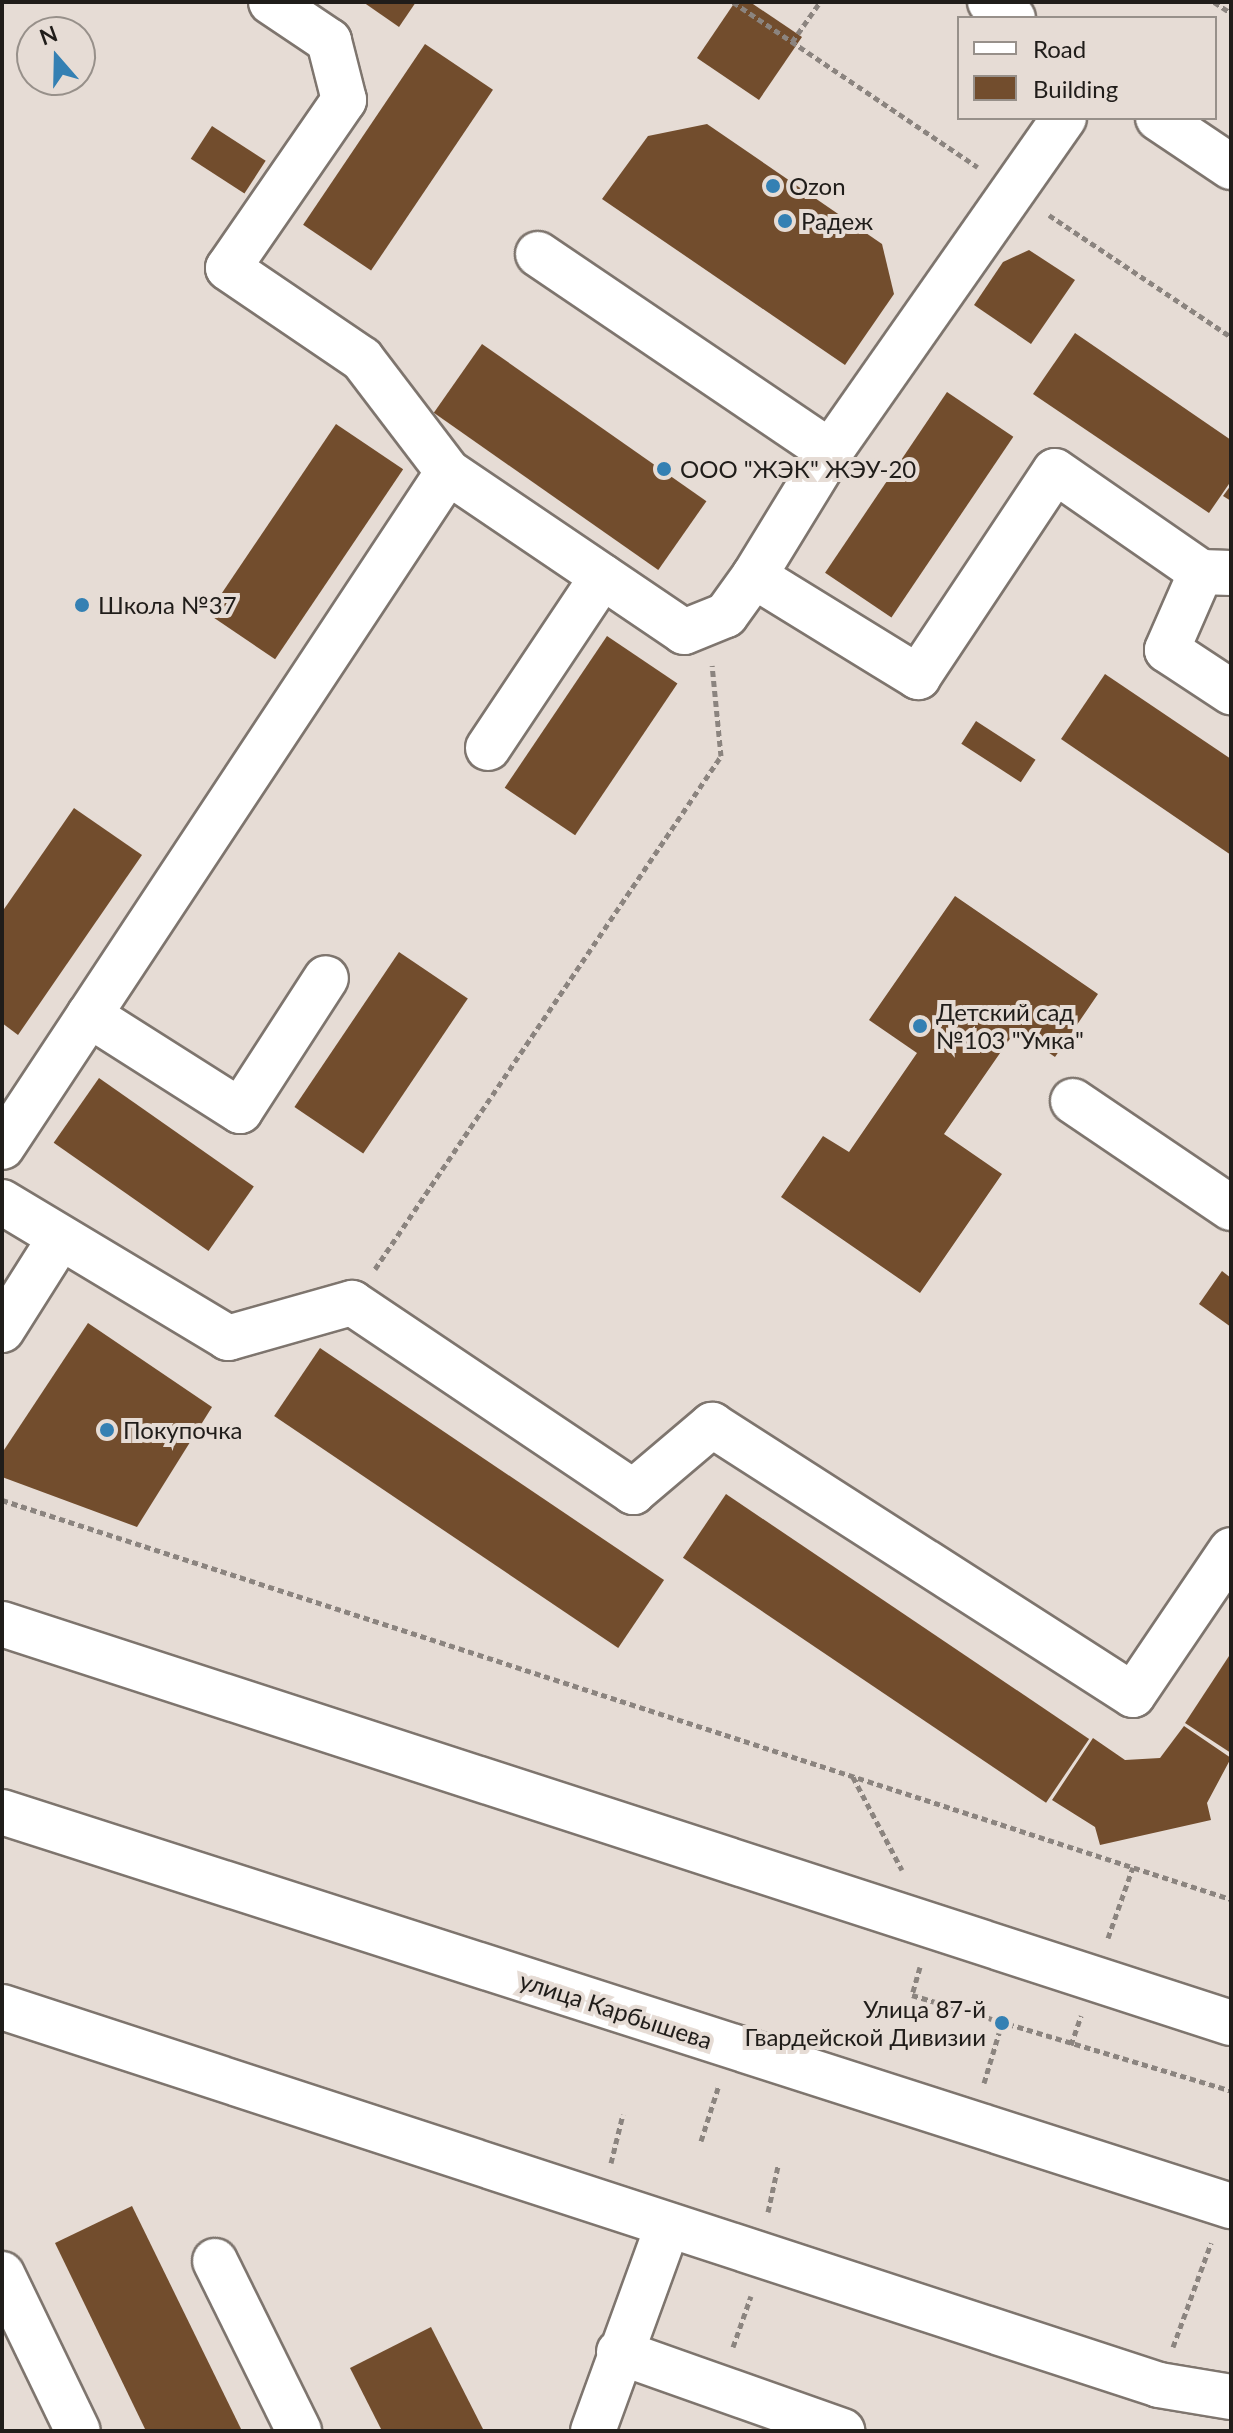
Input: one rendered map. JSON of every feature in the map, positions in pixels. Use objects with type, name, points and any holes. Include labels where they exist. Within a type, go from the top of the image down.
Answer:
[{"type":"street","points":[[271,2],[329,41],[344,100],[228,268],[362,359],[448,472],[684,632],[726,615],[754,576],[830,452],[1063,120]]},
{"type":"street","points":[[990,2],[1010,16]]},
{"type":"street","points":[[1161,120],[1231,167]]},
{"type":"street","points":[[538,254],[830,452]]},
{"type":"street","points":[[754,576],[918,677],[1055,471],[1216,572],[1167,650],[1231,692]]},
{"type":"street","points":[[2,1147],[448,472]]},
{"type":"street","points":[[488,748],[602,577]]},
{"type":"street","points":[[89,1015],[240,1111],[326,978]]},
{"type":"street","points":[[1073,1101],[1231,1208]]},
{"type":"street","points":[[2,1202],[59,1240],[228,1338],[352,1303],[633,1492],[712,1425],[1133,1695],[1231,1550]]},
{"type":"street","points":[[2,1330],[59,1240]]},
{"type":"street","points":[[2,1624],[1231,2023]]},
{"type":"street","name":"улица Карбышева","points":[[2,1812],[1228,2205]]},
{"type":"street","points":[[2,2007],[1159,2385],[1231,2397]]},
{"type":"street","points":[[593,2431],[619,2352],[668,2225]]},
{"type":"street","points":[[215,2261],[299,2431]]},
{"type":"street","points":[[2,2274],[78,2431]]},
{"type":"street","points":[[619,2352],[720,2383],[842,2431]]},
{"type":"path","points":[[792,42],[820,2]]},
{"type":"path","points":[[1214,2],[1231,13]]},
{"type":"path","points":[[352,1303],[721,756],[708,623]]},
{"type":"path","points":[[2,1500],[1231,1899]]},
{"type":"path","points":[[912,1995],[1231,2091]]},
{"type":"path","points":[[971,2125],[1002,2023]]},
{"type":"path","points":[[701,2141],[732,2047]]},
{"type":"path","points":[[1159,2385],[1228,2205]]},
{"type":"path","points":[[720,2383],[759,2254]]},
{"type":"building","points":[[363,2],[416,2],[399,27]]},
{"type":"building","points":[[735,2],[750,2],[802,37],[759,100],[697,58]]},
{"type":"building","points":[[425,44],[493,90],[371,271],[303,225]]},
{"type":"building","points":[[707,124],[882,244],[894,294],[845,365],[602,199],[648,136]]},
{"type":"building","points":[[212,126],[266,161],[244,194],[191,159]]},
{"type":"building","points":[[1029,250],[1075,280],[1031,344],[974,305],[1003,262]]},
{"type":"building","points":[[1075,333],[1231,440],[1231,481],[1209,513],[1033,394]]},
{"type":"building","points":[[482,344],[706,501],[658,570],[434,413]]},
{"type":"building","points":[[947,392],[1013,437],[891,617],[825,573]]},
{"type":"building","points":[[336,424],[403,469],[275,659],[208,614]]},
{"type":"building","points":[[1231,485],[1231,501],[1223,496]]},
{"type":"building","points":[[607,636],[677,684],[575,835],[505,788]]},
{"type":"building","points":[[1105,674],[1231,759],[1231,855],[1061,739]]},
{"type":"building","points":[[976,721],[1036,760],[1021,782],[961,744]]},
{"type":"building","points":[[74,808],[142,855],[18,1035],[2,1023],[2,912]]},
{"type":"building","points":[[955,896],[1098,994],[1055,1057],[1016,1030],[944,1134],[1002,1174],[920,1293],[781,1197],[823,1136],[849,1152],[917,1053],[869,1020]]},
{"type":"building","points":[[399,952],[468,998],[363,1153],[294,1107]]},
{"type":"building","points":[[99,1078],[254,1186],[209,1251],[54,1143]]},
{"type":"building","points":[[1222,1271],[1231,1278],[1231,1327],[1199,1304]]},
{"type":"building","name":"Покупочка","points":[[88,1323],[212,1407],[137,1527],[2,1477],[2,1453]]},
{"type":"building","points":[[320,1348],[664,1580],[618,1648],[274,1416]]},
{"type":"building","points":[[726,1494],[1089,1739],[1046,1803],[683,1558]]},
{"type":"building","points":[[1231,1653],[1231,1753],[1185,1723]]},
{"type":"building","points":[[1184,1726],[1231,1758],[1207,1803],[1211,1820],[1100,1845],[1095,1827],[1052,1800],[1093,1738],[1125,1760],[1160,1758]]},
{"type":"building","points":[[132,2206],[242,2431],[146,2431],[55,2243]]},
{"type":"building","points":[[431,2327],[484,2431],[382,2431],[350,2368]]},
{"type":"place","name":"Ozon","points":[[773,186]]},
{"type":"place","name":"Радеж","points":[[785,221]]},
{"type":"place","name":"ООО \"ЖЭК\" ЖЭУ-20","points":[[664,469]]},
{"type":"place","name":"Школа №37","points":[[82,605]]},
{"type":"place","name":"Детский сад №103 \"Умка\"","points":[[920,1026]]},
{"type":"place","name":"Покупочка","points":[[107,1430]]},
{"type":"place","name":"Улица 87-й Гвардейской Дивизии","points":[[1002,2023]]}]
